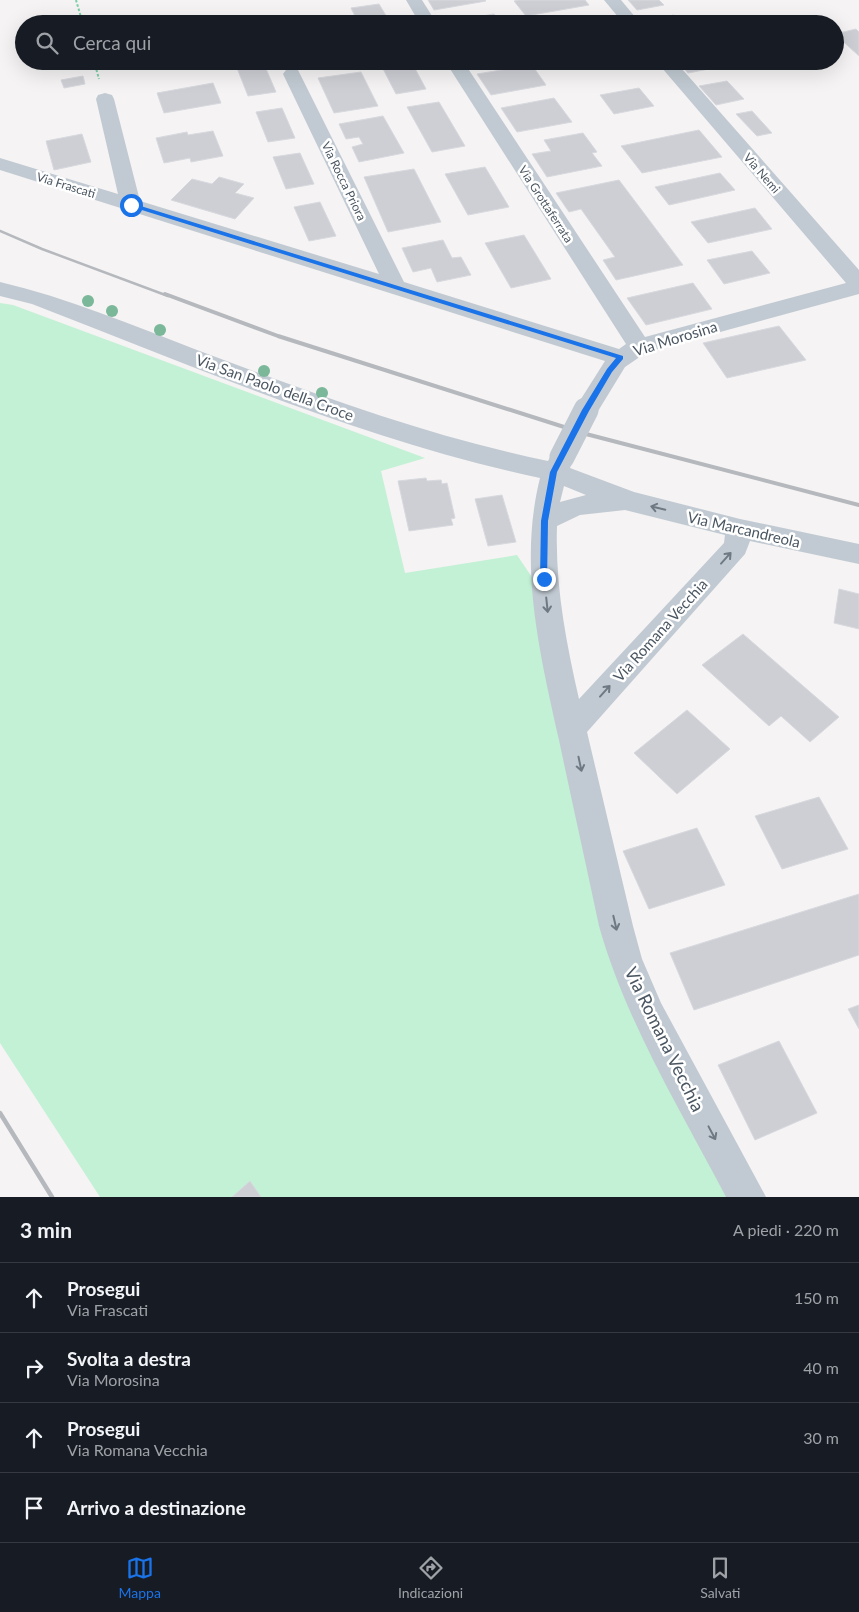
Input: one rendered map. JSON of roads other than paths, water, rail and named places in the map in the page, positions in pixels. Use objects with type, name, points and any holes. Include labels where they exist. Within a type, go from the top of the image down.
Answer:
[{"type":"street","points":[[414,0],[423,15]]},
{"type":"street","points":[[612,0],[625,15]]},
{"type":"street","name":"Via Grottaferrata","points":[[459,70],[630,352]]},
{"type":"street","name":"Via Nemi","points":[[673,70],[859,286]]},
{"type":"street","name":"Via Rocca Priora","points":[[292,74],[396,288]]},
{"type":"street","points":[[105,99],[131,205]]},
{"type":"street","name":"Via Frascati","points":[[0,164],[396,288],[630,352]]},
{"type":"street","name":"Via Morosina","points":[[558,465],[586,410],[610,371],[630,352],[859,286]]},
{"type":"street","name":"Via San Paolo della Croce","points":[[0,289],[38,298],[301,398],[380,425],[497,460],[558,465]]},
{"type":"street","name":"Via Marcandreola","points":[[558,465],[629,501],[740,529],[859,554]]},
{"type":"street","name":"Via Romana Vecchia","points":[[558,465],[544,521],[544,579],[548,615],[616,926],[626,961],[649,1015],[747,1197]]},
{"type":"street","name":"Via Marcandreola","points":[[544,521],[562,510],[586,503],[629,501]]},
{"type":"street","name":"Via Romana Vecchia","points":[[572,728],[736,548],[740,529]]},
{"type":"railway","points":[[0,231],[42,249],[168,296]]},
{"type":"railway","points":[[165,294],[278,336],[586,434],[859,505]]},
{"type":"railway","points":[[0,1113],[52,1197]]}]
